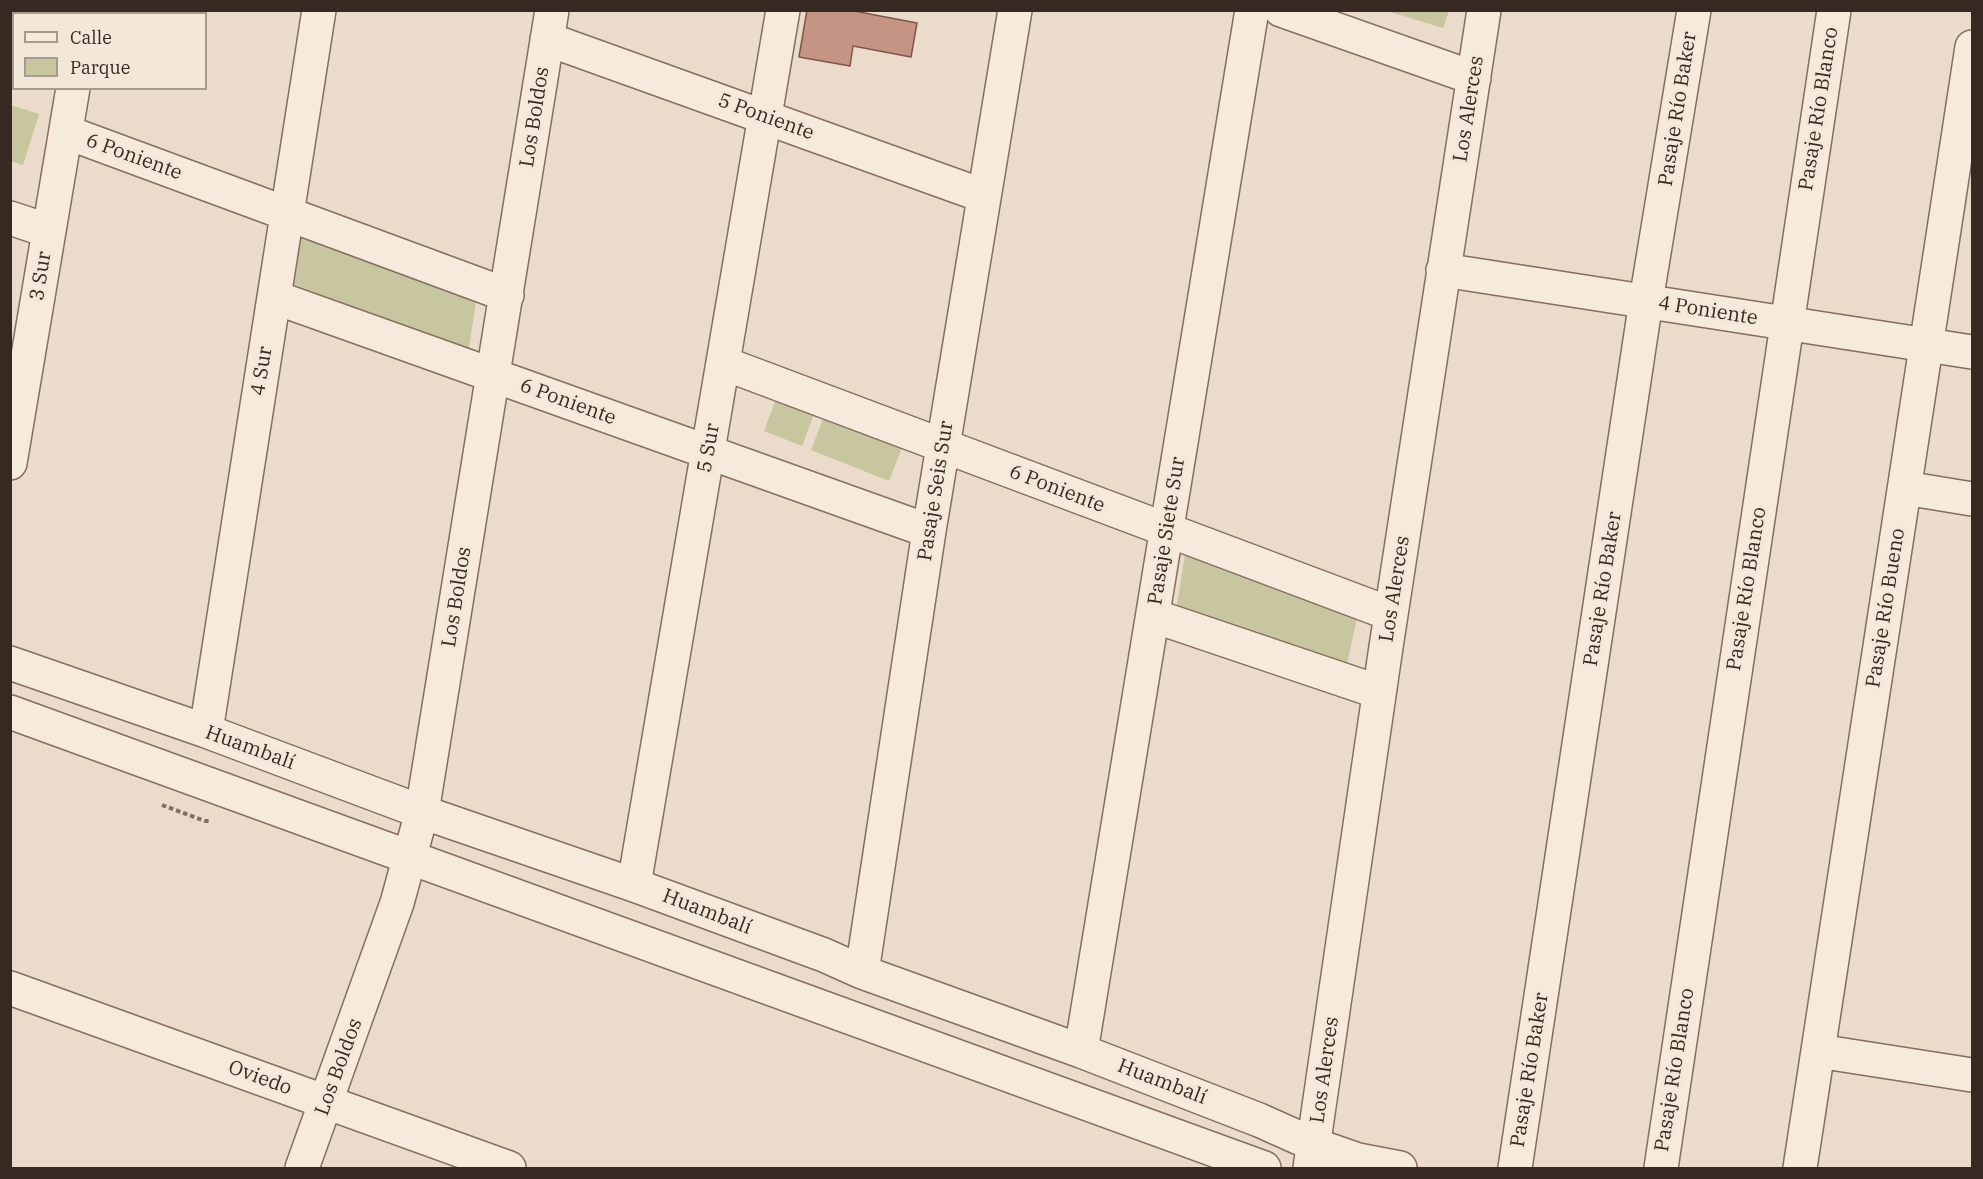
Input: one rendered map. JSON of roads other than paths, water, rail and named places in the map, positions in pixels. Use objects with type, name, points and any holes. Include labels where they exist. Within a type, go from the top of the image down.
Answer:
[{"type":"street","name":"4 Sur","points":[[206,731],[319,10]]},
{"type":"street","name":"5 Sur","points":[[634,885],[783,10]]},
{"type":"street","name":"Pasaje Seis Sur","points":[[862,972],[929,531],[1015,10]]},
{"type":"street","name":"Pasaje Siete Sur","points":[[1081,1051],[1252,10]]},
{"type":"street","points":[[1281,10],[1474,78]]},
{"type":"street","name":"Los Alerces","points":[[1312,1157],[1379,692],[1484,10]]},
{"type":"street","name":"Pasaje Río Baker","points":[[1515,1168],[1646,301],[1694,10]]},
{"type":"street","name":"Pasaje Río Blanco","points":[[1661,1168],[1834,10]]},
{"type":"street","name":"5 Poniente","points":[[550,25],[766,117],[984,196]]},
{"type":"street","name":"Los Boldos","points":[[302,1168],[397,903],[422,812],[550,25]]},
{"type":"street","name":"Pasaje Río Bueno","points":[[1800,1168],[1972,47]]},
{"type":"street","name":"3 Sur","points":[[10,463],[73,90]]},
{"type":"street","name":"6 Poniente","points":[[66,132],[507,295]]},
{"type":"street","points":[[10,218],[49,231]]},
{"type":"street","name":"4 Poniente","points":[[1443,270],[1972,352]]},
{"type":"street","name":"6 Poniente","points":[[274,297],[929,531]]},
{"type":"street","name":"6 Poniente","points":[[723,363],[1391,614]]},
{"type":"street","points":[[1905,488],[1972,499]]},
{"type":"street","points":[[1154,616],[1379,692]]},
{"type":"street","name":"Huambalí","points":[[10,663],[206,731],[422,812],[634,885],[824,955],[862,972],[1081,1051],[1259,1120],[1312,1157],[1358,1160],[1400,1168]]},
{"type":"street","points":[[10,712],[1264,1168]]},
{"type":"street","name":"Oviedo","points":[[10,988],[509,1168]]},
{"type":"street","points":[[1818,1051],[1972,1069]]}]
